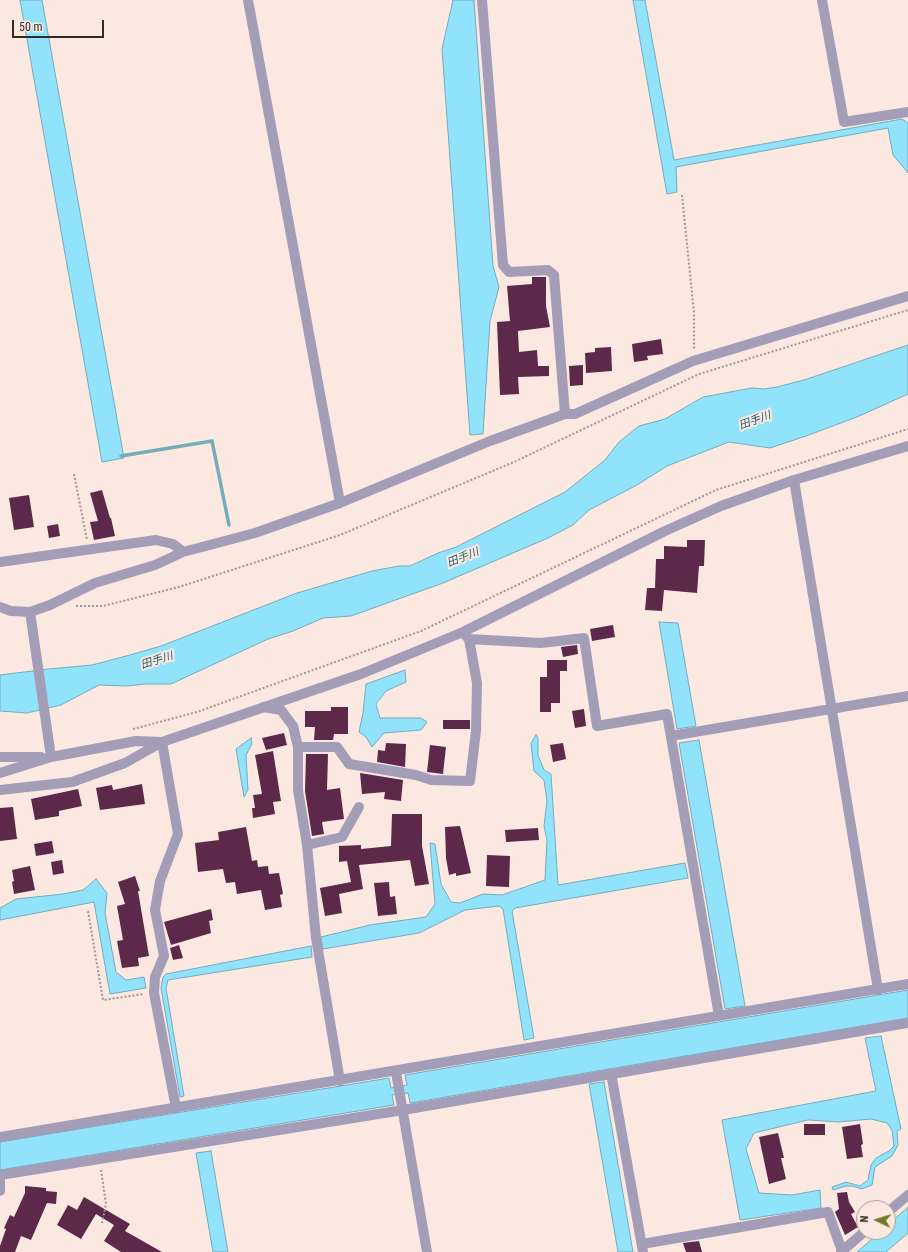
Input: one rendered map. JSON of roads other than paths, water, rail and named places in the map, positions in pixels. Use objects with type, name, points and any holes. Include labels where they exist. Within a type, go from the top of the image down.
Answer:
[{"type":"street","points":[[248,0],[340,503]]},
{"type":"street","points":[[482,0],[503,266],[509,272],[548,270],[554,275],[565,414]]},
{"type":"street","points":[[822,0],[844,122],[908,112]]},
{"type":"street","points":[[0,608],[11,611],[30,612],[50,605],[94,583],[156,565],[182,552],[255,533],[340,503],[464,451],[565,414],[575,414],[693,361],[908,296]]},
{"type":"street","points":[[0,790],[72,782],[125,763],[162,742],[361,674],[466,636],[665,531],[721,506],[794,480],[908,446]]},
{"type":"street","points":[[794,480],[878,990]]},
{"type":"street","points":[[0,562],[90,551],[156,540],[173,544],[182,552]]},
{"type":"street","points":[[30,612],[51,757]]},
{"type":"street","points":[[466,636],[541,643],[584,638],[597,726],[667,714],[719,1016]]},
{"type":"street","points":[[298,747],[337,747],[349,764],[416,775],[431,780],[470,781],[476,730],[477,683],[466,636]]},
{"type":"street","points":[[671,736],[908,696]]},
{"type":"street","points":[[262,707],[281,710],[293,726],[298,747],[298,790],[307,845],[316,938],[340,1081]]},
{"type":"street","points":[[0,774],[51,757],[136,740],[162,742]]},
{"type":"street","points":[[162,742],[178,834],[160,881],[156,910],[164,956],[155,977],[154,993],[176,1108]]},
{"type":"street","points":[[0,757],[51,757]]},
{"type":"street","points":[[307,845],[342,837],[359,806]]},
{"type":"street","points":[[0,1137],[396,1072],[908,984]]},
{"type":"street","points":[[0,1191],[0,1176],[403,1110],[908,1023]]},
{"type":"street","points":[[396,1072],[427,1252]]},
{"type":"street","points":[[611,1073],[642,1248],[828,1212],[841,1252],[856,1239]]},
{"type":"street","points":[[896,1205],[908,1195]]},
{"type":"water","points":[[20,0],[42,0],[124,458],[102,462]]},
{"type":"water","points":[[453,0],[474,0],[493,266],[499,287],[490,321],[483,434],[470,435],[442,49]]},
{"type":"water","points":[[633,0],[645,0],[674,160],[902,119],[908,123],[908,173],[893,155],[888,128],[676,167],[677,192],[667,194]]},
{"type":"water","name":"田手川","points":[[908,345],[908,394],[857,417],[770,448],[729,442],[667,466],[637,485],[589,510],[573,525],[548,538],[443,583],[351,616],[323,618],[293,631],[268,639],[171,684],[145,684],[128,686],[99,685],[61,705],[27,713],[0,711],[0,675],[92,665],[130,655],[161,646],[297,593],[372,571],[399,566],[410,566],[438,553],[456,547],[565,492],[605,460],[619,442],[639,426],[665,419],[703,397],[752,388],[764,389],[777,387],[804,380]]},
{"type":"water","points":[[659,622],[678,623],[696,726],[677,729]]},
{"type":"water","points":[[405,670],[406,682],[386,691],[376,704],[380,718],[421,718],[427,722],[421,730],[384,733],[372,747],[366,737],[359,732],[363,713],[366,684]]},
{"type":"water","points":[[536,735],[538,738],[538,755],[544,770],[551,774],[558,885],[685,863],[688,878],[515,908],[512,911],[534,1038],[524,1040],[503,909],[499,906],[465,910],[419,933],[323,949],[321,937],[370,925],[426,917],[435,904],[430,843],[435,844],[441,884],[451,902],[460,903],[483,894],[502,895],[545,880],[547,840],[544,826],[547,801],[544,780],[534,771],[531,743]]},
{"type":"water","points":[[251,738],[252,744],[246,755],[248,790],[244,797],[236,749]]},
{"type":"water","points":[[699,740],[745,1006],[725,1009],[679,743]]},
{"type":"water","points":[[96,879],[107,893],[105,913],[116,972],[126,980],[144,977],[146,988],[110,994],[94,902],[0,920],[0,908],[16,899],[63,894],[83,890]]},
{"type":"water","points":[[311,946],[312,957],[168,980],[166,988],[184,1096],[180,1097],[161,988],[163,977],[166,974]]},
{"type":"water","points":[[908,990],[908,1018],[410,1103],[408,1093],[392,1095],[394,1105],[0,1170],[0,1142],[389,1078],[391,1088],[407,1085],[405,1075]]},
{"type":"water","points":[[881,1036],[901,1129],[897,1131],[898,1145],[892,1156],[875,1167],[872,1185],[862,1189],[846,1186],[833,1190],[832,1187],[846,1182],[860,1186],[868,1180],[871,1165],[876,1158],[889,1151],[894,1146],[892,1130],[887,1123],[871,1119],[839,1122],[808,1120],[754,1133],[746,1149],[759,1193],[792,1195],[820,1190],[821,1208],[740,1220],[722,1120],[876,1091],[865,1038]]},
{"type":"water","points":[[604,1082],[633,1252],[618,1252],[589,1084]]},
{"type":"water","points":[[211,1151],[228,1252],[213,1252],[196,1153]]},
{"type":"water","points":[[908,1207],[908,1233],[886,1252],[857,1252],[871,1240],[896,1240],[896,1218]]},
{"type":"waterway","points":[[121,456],[212,441],[229,525]]}]
